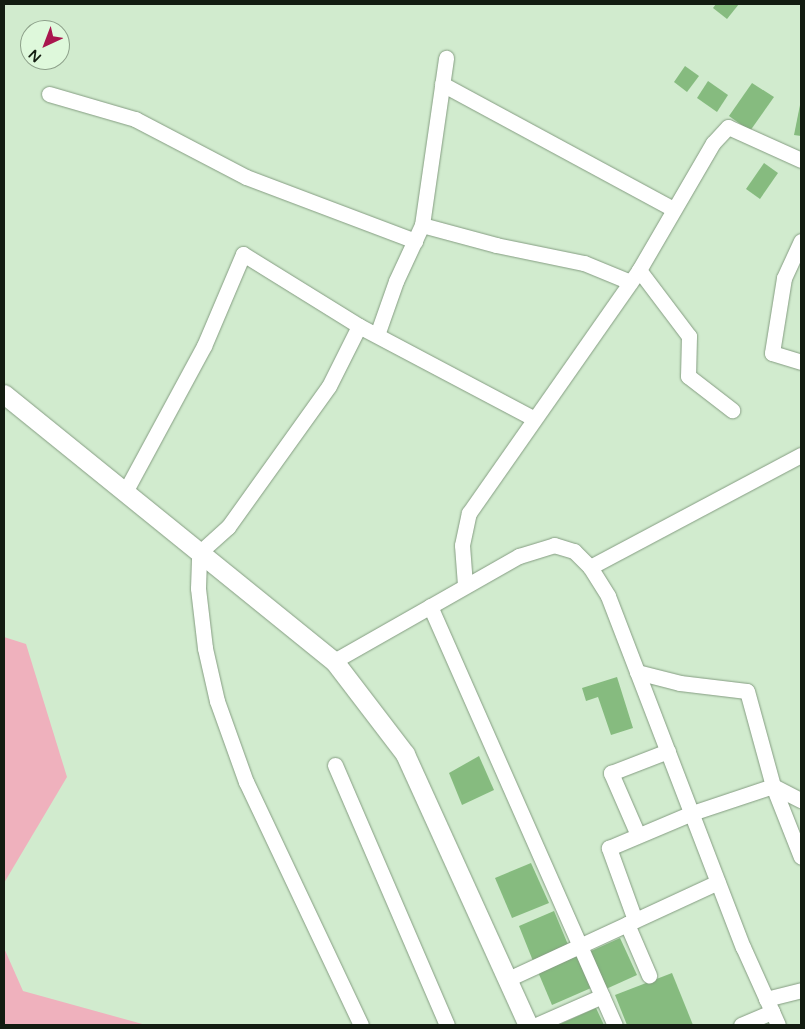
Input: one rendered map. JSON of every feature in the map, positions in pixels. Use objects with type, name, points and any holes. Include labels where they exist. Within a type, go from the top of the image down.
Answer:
[{"type":"street","points":[[377,335],[422,225],[446,58]]},
{"type":"street","points":[[442,84],[673,209]]},
{"type":"street","points":[[49,94],[135,119],[246,177],[414,241]]},
{"type":"street","points":[[465,584],[462,545],[469,513],[533,418],[634,276],[704,155],[728,127],[801,160]]},
{"type":"street","points":[[422,225],[496,245],[584,263],[634,276],[689,336],[688,376],[732,410]]},
{"type":"street","points":[[801,241],[784,278],[772,353],[801,362]]},
{"type":"street","points":[[125,492],[204,346],[242,254],[359,326],[533,418]]},
{"type":"street","points":[[359,326],[329,386],[228,527],[199,553],[198,588],[205,648],[217,701],[246,782],[361,1025]]},
{"type":"street","points":[[4,394],[334,661],[405,754],[528,1025]]},
{"type":"street","points":[[590,567],[801,455]]},
{"type":"street","points":[[334,661],[465,584],[519,556],[554,544],[574,551],[590,567],[608,596],[718,882],[772,1012]]},
{"type":"street","points":[[430,606],[615,1025]]},
{"type":"street","points":[[637,672],[680,682],[747,691],[773,786],[801,857]]},
{"type":"street","points":[[638,835],[611,773],[668,751]]},
{"type":"street","points":[[335,765],[447,1025]]},
{"type":"street","points":[[649,975],[609,848],[692,813],[773,786],[801,800]]},
{"type":"street","points":[[508,978],[718,882]]},
{"type":"street","points":[[741,1025],[772,1012],[801,990]]},
{"type":"street","points":[[536,1025],[602,996]]},
{"type":"shaded area","points":[[4,637],[26,644],[67,777],[4,883]]},
{"type":"shaded area","points":[[4,948],[23,991],[146,1025],[4,1025]]},
{"type":"building","points":[[716,4],[739,4],[727,19],[713,8]]},
{"type":"building","points":[[685,66],[699,76],[687,92],[674,82]]},
{"type":"building","points":[[708,81],[728,95],[717,112],[697,98]]},
{"type":"building","points":[[752,83],[774,97],[750,131],[729,116]]},
{"type":"building","points":[[801,105],[801,136],[794,135]]},
{"type":"building","points":[[764,163],[778,173],[760,199],[746,189]]},
{"type":"building","points":[[617,677],[633,728],[611,735],[598,697],[586,701],[582,688]]},
{"type":"building","points":[[479,756],[494,790],[462,805],[449,773]]},
{"type":"building","points":[[531,863],[549,903],[512,918],[495,878]]},
{"type":"building","points":[[554,911],[569,947],[533,961],[519,926]]},
{"type":"building","points":[[620,938],[637,975],[606,989],[589,952]]},
{"type":"building","points":[[576,955],[591,988],[552,1005],[538,972]]},
{"type":"building","points":[[672,973],[693,1025],[627,1025],[615,995]]},
{"type":"building","points":[[596,1008],[604,1025],[558,1025]]}]
